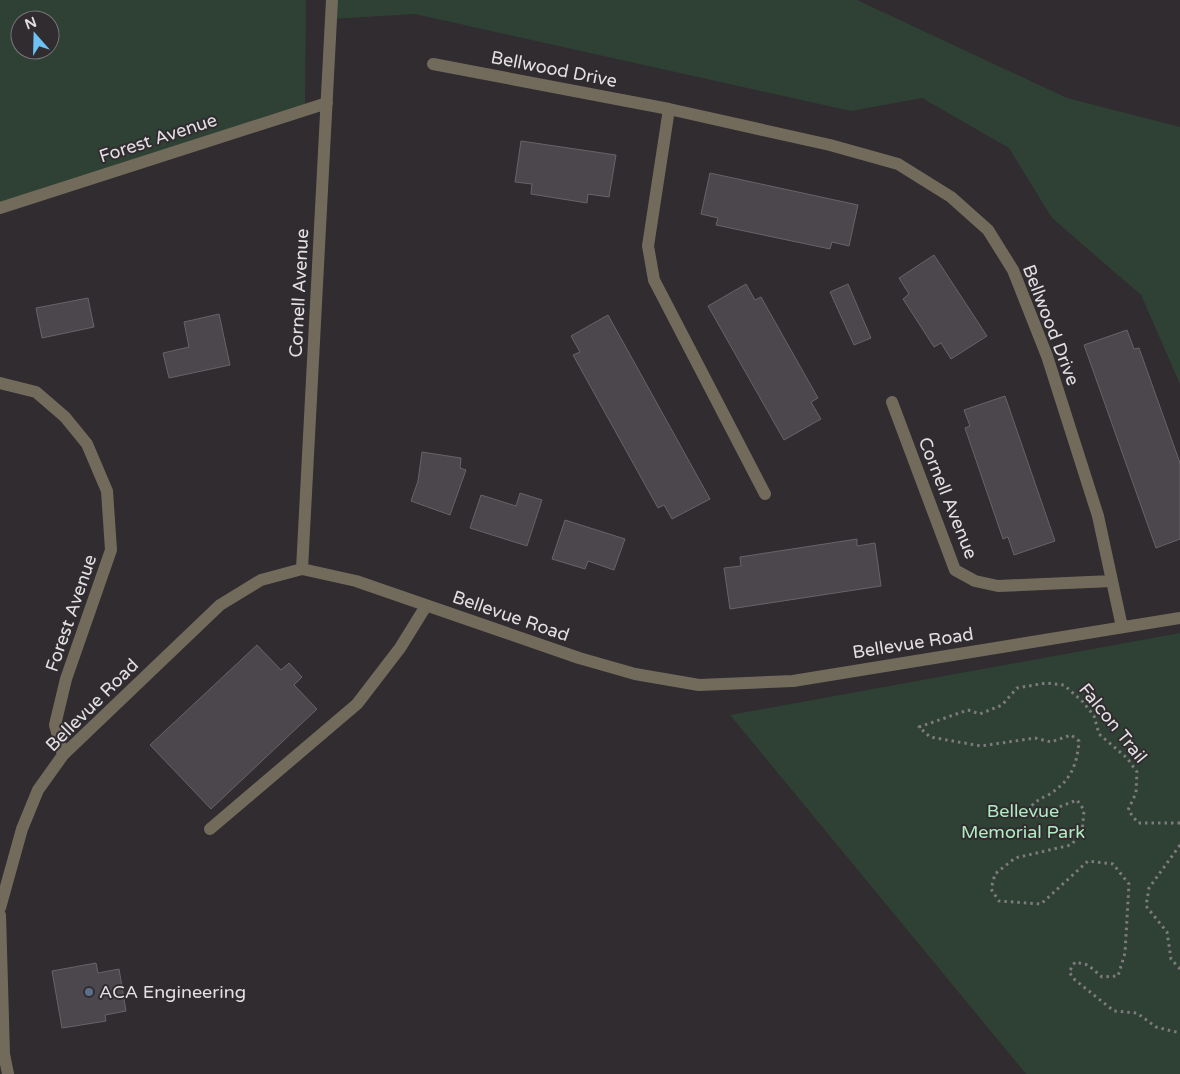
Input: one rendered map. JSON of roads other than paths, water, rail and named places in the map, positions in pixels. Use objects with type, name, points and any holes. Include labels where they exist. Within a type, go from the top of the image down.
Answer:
[{"type":"street","name":"Cornell Avenue","points":[[302,570],[332,0]]},
{"type":"street","name":"Bellwood Drive","points":[[433,64],[669,109],[830,145],[898,164],[951,197],[988,230],[1013,270],[1047,356],[1098,516],[1122,627]]},
{"type":"street","name":"Forest Avenue","points":[[0,208],[327,103]]},
{"type":"street","points":[[669,109],[648,246],[654,280],[765,494]]},
{"type":"street","name":"Forest Avenue","points":[[0,383],[36,392],[65,417],[87,444],[107,491],[110,550],[66,679],[55,725],[63,755]]},
{"type":"street","name":"Cornell Avenue","points":[[892,402],[955,570],[975,581],[998,586],[1112,581]]},
{"type":"street","name":"Bellevue Road","points":[[0,908],[22,829],[38,790],[63,755],[220,605],[261,580],[302,570],[356,581],[579,658],[635,674],[699,686],[793,680],[1180,618]]},
{"type":"street","points":[[210,829],[358,704],[400,648],[426,606]]},
{"type":"street","points":[[0,915],[4,1054],[8,1074]]},
{"type":"street","points":[[0,1068],[4,1054]]},
{"type":"place","name":"ACA Engineering","points":[[89,992]]},
{"type":"park label","name":"Bellevue Memorial Park","points":[[1023,821]]}]
